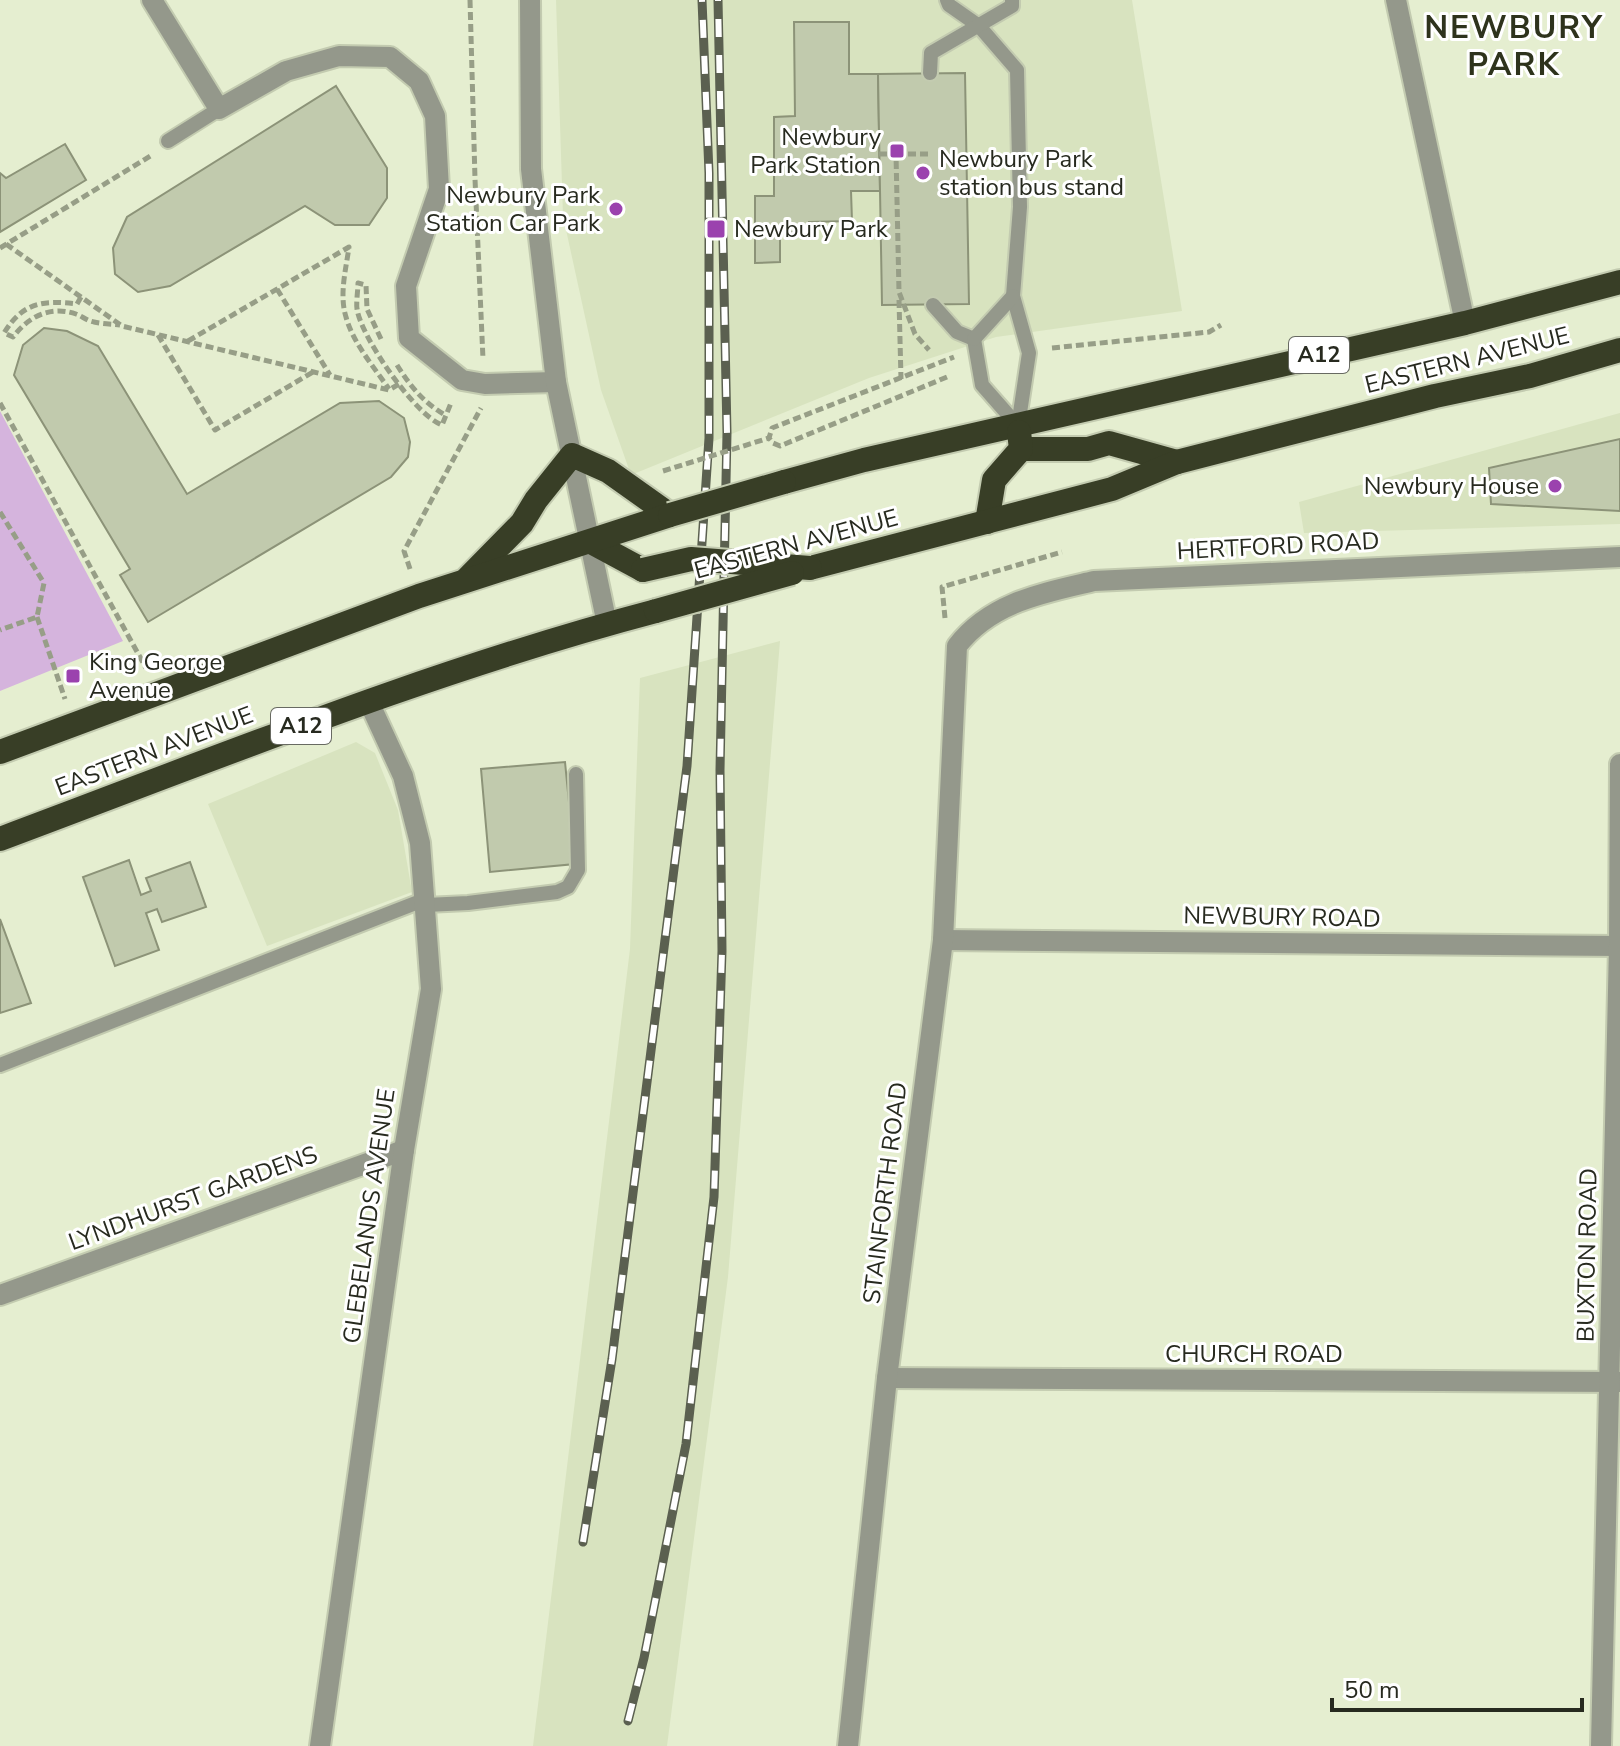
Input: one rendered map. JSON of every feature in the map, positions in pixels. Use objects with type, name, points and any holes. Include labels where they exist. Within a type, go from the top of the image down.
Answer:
[{"type":"highway","name":"EASTERN AVENUE","points":[[0,752],[347,622],[670,515],[864,460],[1020,437],[1220,377],[1465,323],[1620,282]]},
{"type":"highway","name":"EASTERN AVENUE","points":[[0,839],[368,700],[607,624],[1112,489],[1177,462],[1435,396],[1530,376],[1620,350]]},
{"type":"highway","points":[[987,522],[994,480],[1020,437],[1088,449],[1109,443],[1177,462]]},
{"type":"highway","points":[[465,581],[522,523],[572,455],[608,471],[670,515]]},
{"type":"highway","points":[[591,542],[643,570],[691,559],[810,568]]},
{"type":"street","points":[[152,0],[219,109],[286,71],[339,56],[390,57],[419,81],[435,116],[439,189],[406,286],[409,338],[462,380],[485,384],[556,382]]},
{"type":"street","points":[[530,0],[531,169],[556,382],[607,624]]},
{"type":"street","points":[[1396,0],[1465,323]]},
{"type":"street","name":"HERTFORD ROAD","points":[[957,646],[969,630],[983,619],[1026,597],[1094,581],[1620,557]]},
{"type":"street","name":"STAINFORTH ROAD","points":[[848,1746],[887,1378],[943,940],[957,646]]},
{"type":"street","name":"GLEBELANDS AVENUE","points":[[320,1746],[404,1150],[431,989],[420,843],[403,776],[368,700]]},
{"type":"street","name":"BUXTON ROAD","points":[[1601,1746],[1615,1382],[1620,764]]},
{"type":"street","name":"NEWBURY ROAD","points":[[943,940],[1620,946]]},
{"type":"street","name":"LYNDHURST GARDENS","points":[[0,1295],[404,1150]]},
{"type":"street","name":"CHURCH ROAD","points":[[887,1378],[1615,1382]]},
{"type":"lane","points":[[947,0],[949,5],[979,26],[1017,70],[1020,207],[1013,296],[1029,353],[1020,437]]},
{"type":"lane","points":[[930,73],[931,53],[1012,6],[1012,0]]},
{"type":"lane","points":[[168,141],[219,109]]},
{"type":"lane","points":[[974,339],[1013,296]]},
{"type":"lane","points":[[933,305],[957,332],[974,339]]},
{"type":"lane","points":[[974,339],[982,385],[1020,437]]},
{"type":"lane","points":[[0,1065],[426,902],[468,903],[557,892],[568,887],[578,870],[576,774]]},
{"type":"path","points":[[404,551],[485,400],[470,0]]},
{"type":"path","points":[[122,326],[3,246],[150,157],[168,141]]},
{"type":"path","points":[[879,154],[932,154]]},
{"type":"path","points":[[896,154],[901,379]]},
{"type":"path","points":[[187,341],[349,247],[343,282],[345,317],[361,349],[389,390]]},
{"type":"path","points":[[277,289],[331,375]]},
{"type":"path","points":[[899,292],[915,334],[929,350]]},
{"type":"path","points":[[81,297],[77,304],[53,301],[29,306],[13,319],[4,333],[13,337],[21,326],[35,316],[55,310],[75,314],[90,322],[122,326],[389,390]]},
{"type":"path","points":[[1052,348],[1209,332],[1221,325]]},
{"type":"path","points":[[158,335],[215,430],[314,372]]},
{"type":"path","points":[[769,438],[772,428],[959,355]]},
{"type":"path","points":[[769,438],[780,446],[947,377]]},
{"type":"path","points":[[389,390],[397,382],[432,421]]},
{"type":"path","points":[[0,403],[136,652]]},
{"type":"path","points":[[663,471],[769,438]]},
{"type":"path","points":[[0,512],[44,583],[37,617],[59,680]]},
{"type":"path","points":[[953,584],[1062,552]]},
{"type":"path","points":[[0,630],[37,617]]},
{"type":"shaded area","points":[[556,0],[1132,0],[1182,311],[996,337],[869,378],[631,475],[601,390],[563,216]]},
{"type":"shaded area","points":[[0,411],[123,641],[0,691]]},
{"type":"shaded area","points":[[1620,413],[1620,524],[1304,533],[1299,502]]},
{"type":"shaded area","points":[[780,641],[728,1277],[667,1746],[533,1746],[630,949],[640,678]]},
{"type":"shaded area","points":[[356,742],[375,753],[398,810],[412,892],[267,946],[208,804]]},
{"type":"building","points":[[794,22],[849,22],[849,74],[878,74],[880,191],[851,191],[852,221],[809,222],[809,232],[780,232],[780,262],[755,263],[755,196],[774,196],[774,117],[795,116]]},
{"type":"building","name":"Newbury Park station bus stand","points":[[965,73],[969,304],[882,305],[878,74]]},
{"type":"building","points":[[336,86],[387,168],[387,198],[369,225],[335,225],[305,206],[170,286],[138,292],[115,274],[113,248],[127,217]]},
{"type":"building","points":[[65,144],[86,180],[0,232],[0,173],[6,178]]},
{"type":"building","points":[[44,328],[67,331],[98,346],[187,494],[340,403],[379,401],[404,418],[410,442],[408,457],[391,477],[148,622],[120,575],[130,569],[14,375],[23,345]]},
{"type":"building","name":"Newbury House","points":[[1620,439],[1620,511],[1491,504],[1489,468]]},
{"type":"building","points":[[565,762],[575,864],[490,872],[481,769]]},
{"type":"building","points":[[129,860],[141,895],[151,891],[146,878],[190,862],[206,907],[162,922],[157,909],[146,913],[159,950],[115,966],[83,877]]},
{"type":"building","points":[[0,919],[31,1003],[0,1013]]},
{"type":"railway","points":[[583,1542],[612,1359],[687,766],[709,438],[709,173],[702,0]]},
{"type":"railway","points":[[628,1721],[644,1658],[686,1444],[714,1197],[722,951],[720,770],[727,433],[718,0]]},
{"type":"place","name":"Newbury Park Station","points":[[897,151]]},
{"type":"place","name":"Newbury Park station bus stand","points":[[923,173]]},
{"type":"place","name":"Newbury Park Station Car Park","points":[[616,209]]},
{"type":"place","name":"Newbury Park","points":[[716,229]]},
{"type":"place","name":"Newbury House","points":[[1555,486]]},
{"type":"place","name":"King George Avenue","points":[[73,676]]},
{"type":"district","name":"NEWBURY PARK","points":[[1514,46]]}]
